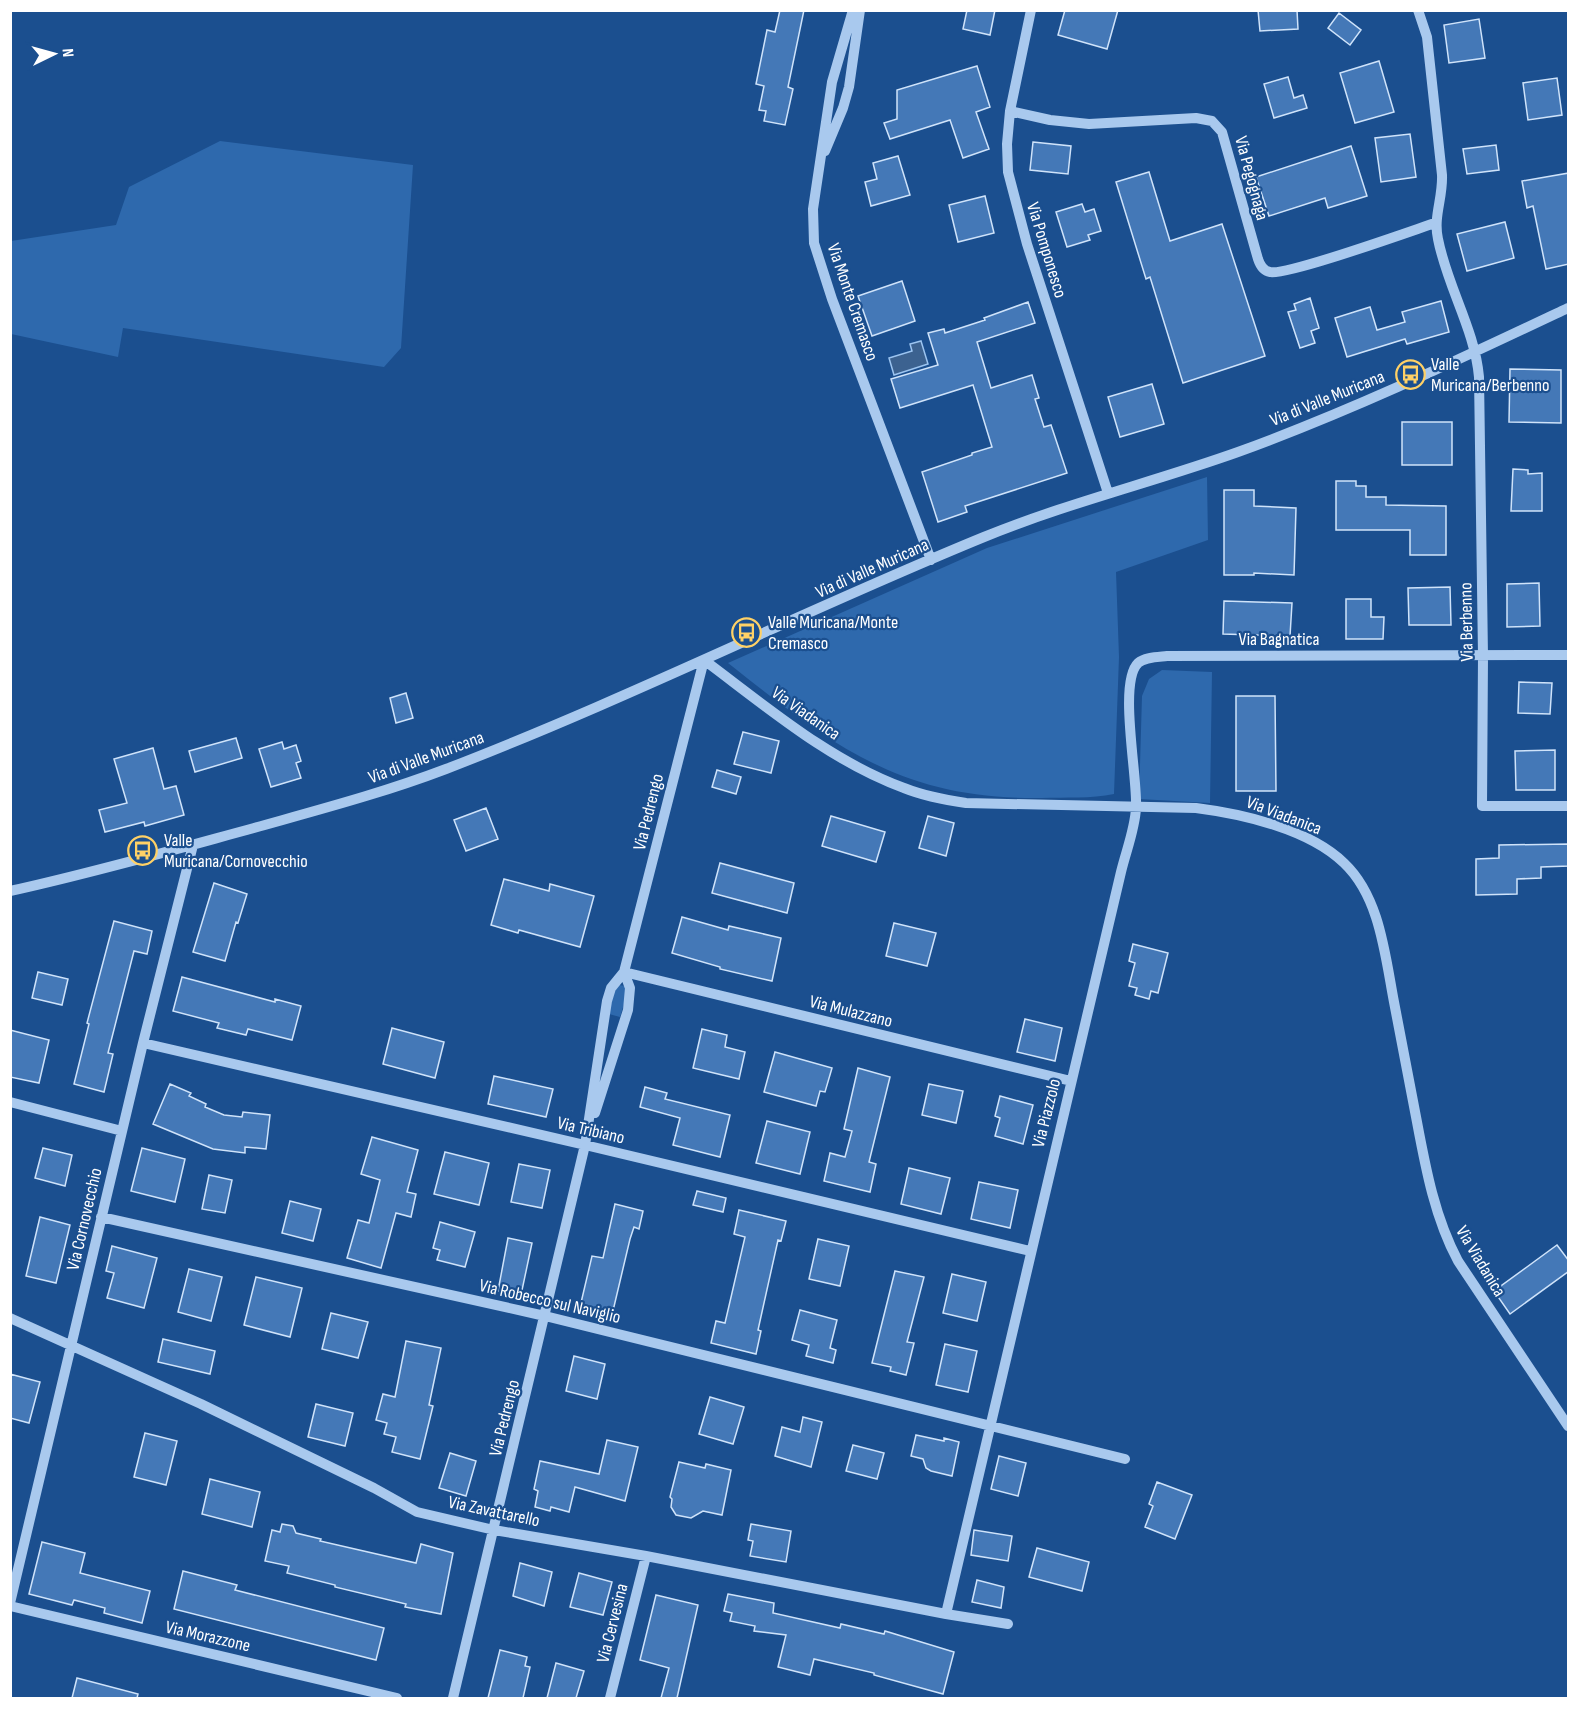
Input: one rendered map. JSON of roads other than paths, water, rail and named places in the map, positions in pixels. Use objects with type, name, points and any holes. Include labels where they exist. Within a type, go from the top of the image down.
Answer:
[{"type":"street","name":"Via Monte Cremasco","points":[[853,10],[832,82],[819,165],[812,220],[816,255],[931,560]]},
{"type":"street","points":[[819,165],[847,94],[860,10]]},
{"type":"street","name":"Via Pomponesco","points":[[1031,10],[1010,111],[1007,158],[1011,186],[1033,264],[1108,493]]},
{"type":"street","points":[[1418,10],[1426,36],[1442,175],[1442,196],[1436,223],[1441,255],[1474,352]]},
{"type":"street","name":"Via Pegognaga","points":[[1010,111],[1050,120],[1089,124],[1196,118],[1212,121],[1220,128],[1224,136],[1258,259],[1263,269],[1271,273],[1302,266],[1436,223]]},
{"type":"street","name":"Via di Valle Muricana","points":[[10,891],[83,875],[399,787],[487,753],[1005,529],[1237,452],[1337,413],[1569,308]]},
{"type":"street","name":"Via Berbenno","points":[[1474,352],[1479,377],[1483,656],[1482,806],[1569,806]]},
{"type":"street","name":"Via Bagnatica","points":[[1136,808],[1130,685],[1134,670],[1144,660],[1167,656],[1569,655]]},
{"type":"street","name":"Via Viadanica","points":[[704,660],[789,723],[856,767],[904,789],[966,803],[1196,808],[1230,813],[1257,819],[1316,843],[1344,863],[1370,902],[1382,940],[1424,1155],[1444,1235],[1458,1261],[1569,1425]]},
{"type":"street","name":"Via Pedrengo","points":[[453,1698],[585,1145],[607,1001],[611,988],[624,972],[704,660]]},
{"type":"street","name":"Via Piazzolo","points":[[946,1614],[1136,808]]},
{"type":"street","name":"Via Cornovecchio","points":[[10,1604],[101,1217],[193,844]]},
{"type":"street","name":"Via Pedrengo","points":[[585,1145],[628,1010],[630,988],[624,972]]},
{"type":"street","name":"Via Mulazzano","points":[[624,972],[1071,1081]]},
{"type":"street","name":"Via Tribiano","points":[[143,1043],[1030,1251]]},
{"type":"street","points":[[10,1102],[122,1131]]},
{"type":"street","name":"Via Robecco sul Naviglio","points":[[101,1217],[545,1316],[989,1426]]},
{"type":"street","name":"Via Zavattarello","points":[[10,1318],[201,1404],[374,1488],[417,1512],[494,1530],[1008,1624]]},
{"type":"street","points":[[989,1426],[1125,1459]]},
{"type":"street","name":"Via Cervesina","points":[[610,1698],[646,1556]]},
{"type":"street","name":"Via Morazzone","points":[[10,1604],[397,1698]]},
{"type":"place","name":"Valle Muricana/Berbenno","points":[[1410,374]]},
{"type":"place","name":"Valle Muricana/Monte Cremasco","points":[[747,632]]},
{"type":"place","name":"Valle Muricana/Cornovecchio","points":[[143,850]]}]
